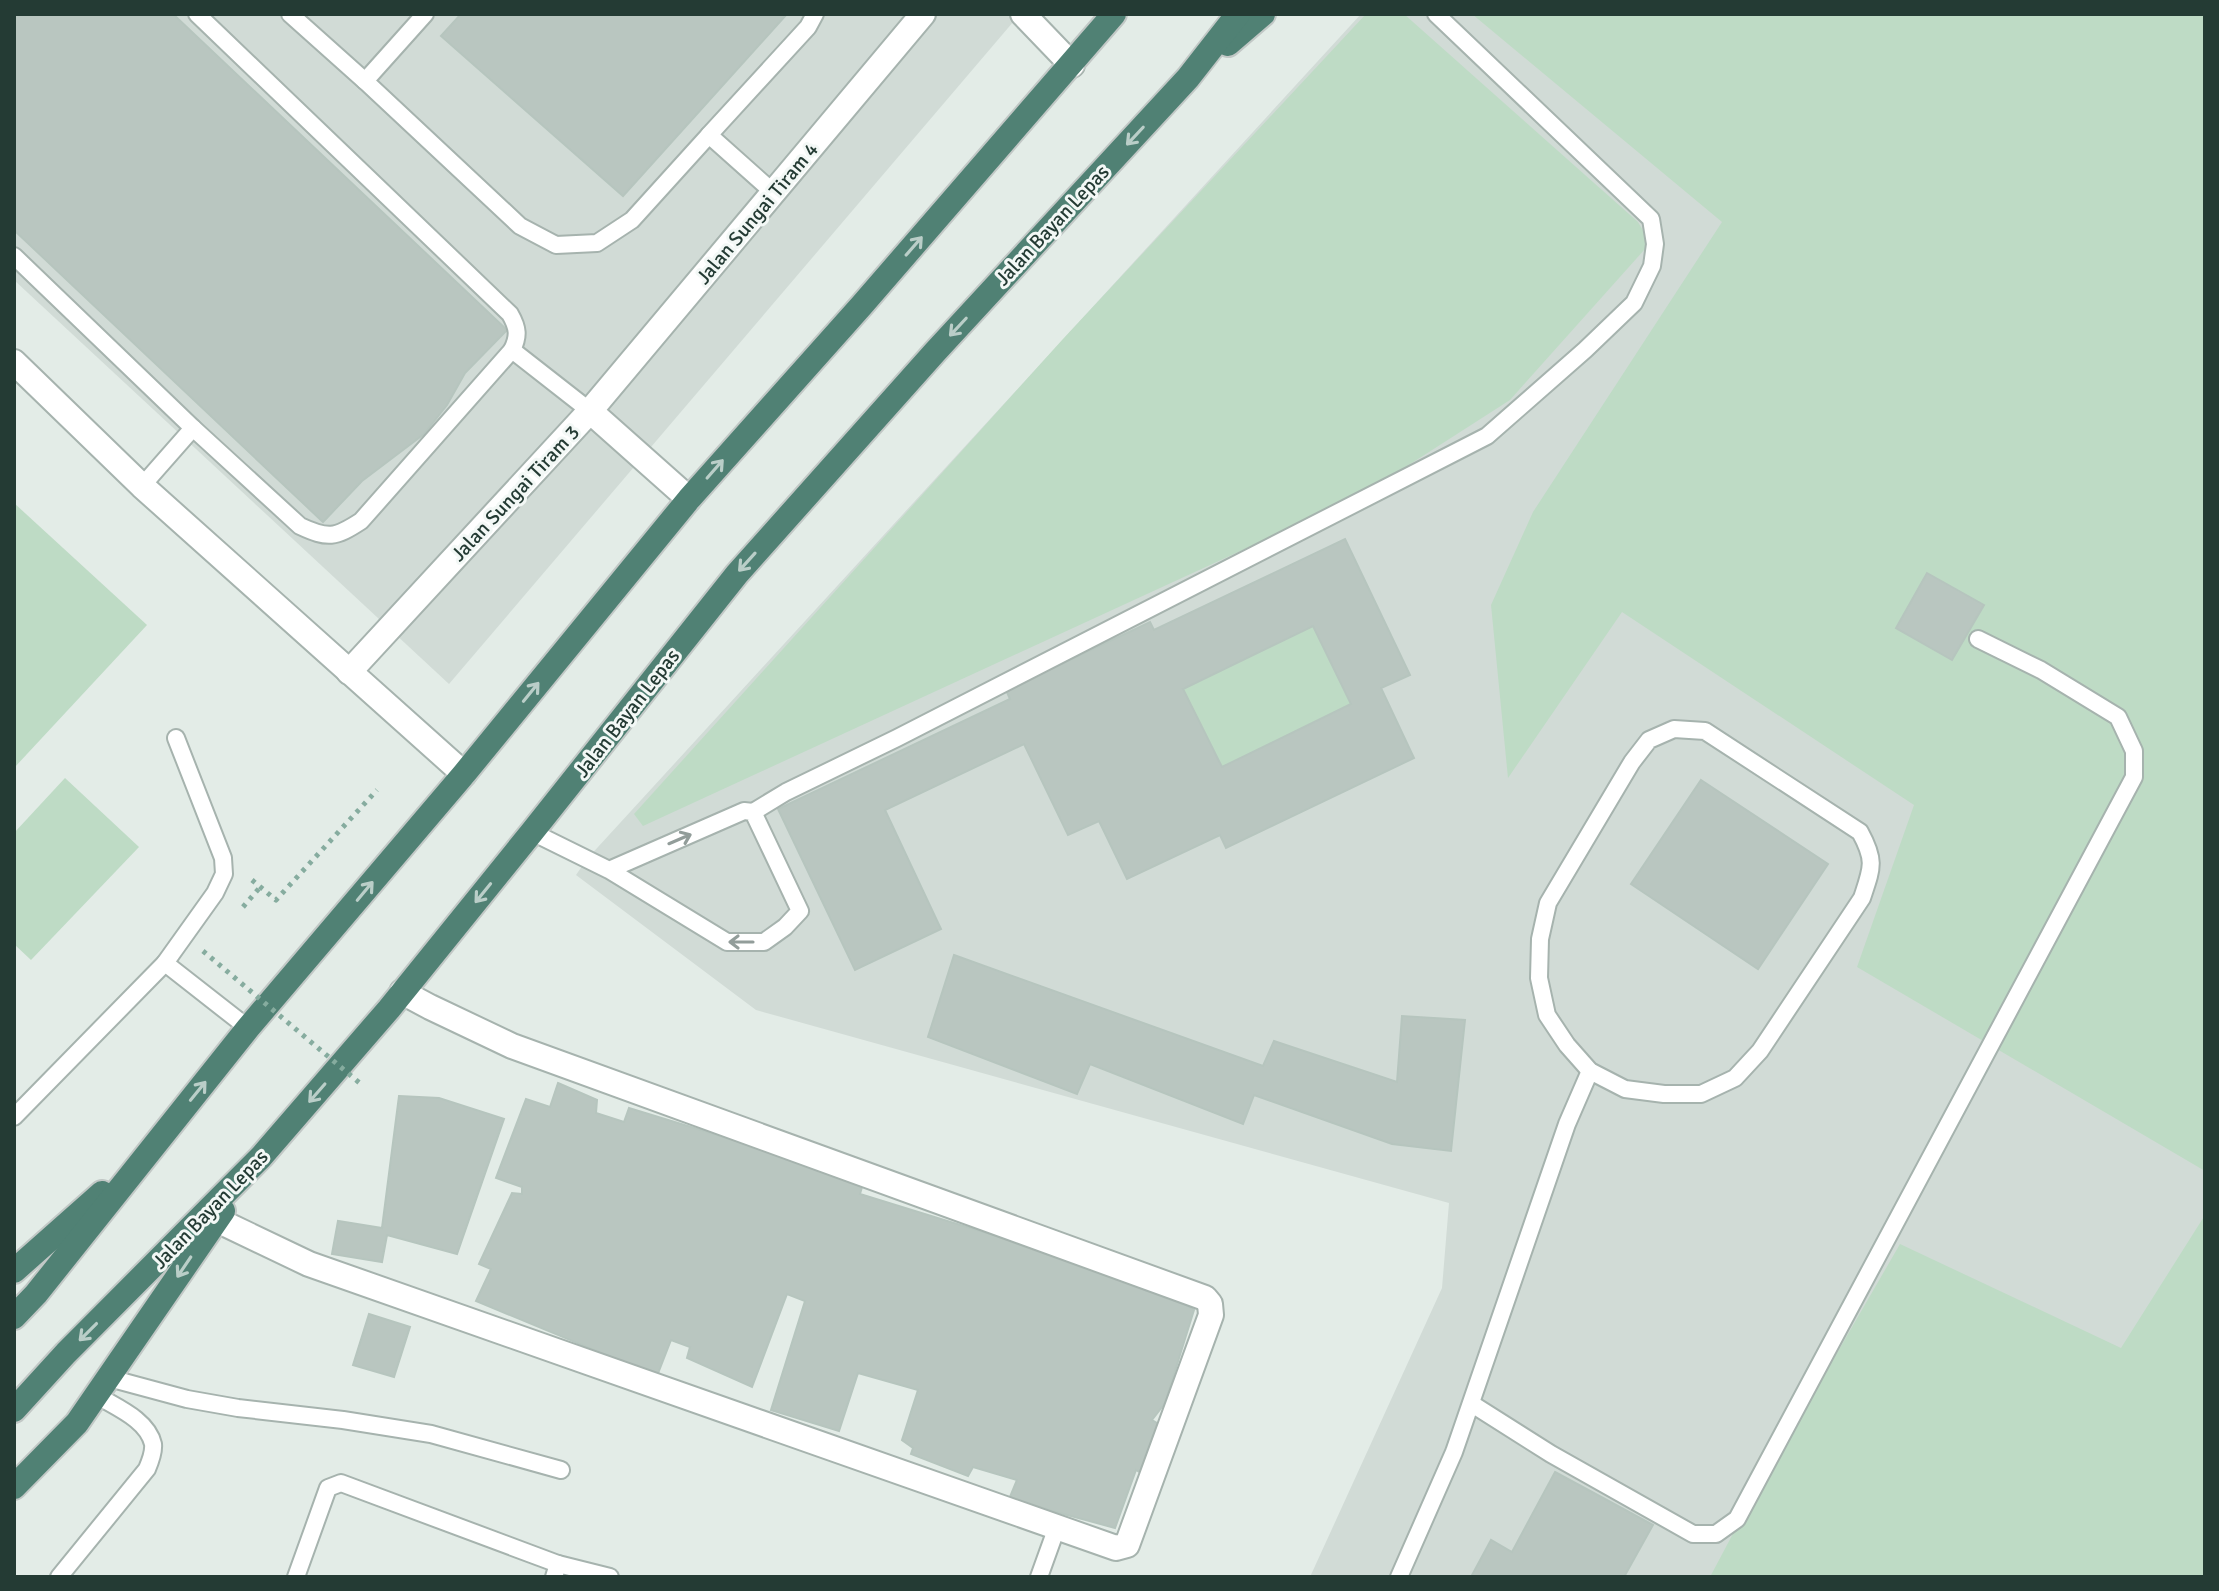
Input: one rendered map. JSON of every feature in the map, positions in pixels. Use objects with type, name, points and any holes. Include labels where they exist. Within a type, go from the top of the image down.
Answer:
[{"type":"highway","points":[[14,1317],[36,1294],[248,1028],[464,774],[689,499],[1114,14]]},
{"type":"highway","name":"Jalan Bayan Lepas","points":[[14,1410],[66,1353],[261,1157],[402,992],[737,574],[935,352],[1188,78],[1238,14]]},
{"type":"highway","points":[[1188,78],[1263,14]]},
{"type":"highway","points":[[14,1271],[150,1152]]},
{"type":"highway","points":[[14,1487],[77,1423],[261,1157]]},
{"type":"street","name":"Jalan Sungai Tiram 4","points":[[590,411],[923,14]]},
{"type":"street","points":[[1023,14],[1072,65]]},
{"type":"street","points":[[14,362],[142,486],[464,774]]},
{"type":"street","name":"Jalan Sungai Tiram 3","points":[[349,672],[590,411],[689,499]]},
{"type":"street","points":[[217,1220],[309,1264],[1116,1548],[1127,1545],[1211,1315],[1210,1304],[1205,1298],[512,1046],[402,992]]},
{"type":"lane","points":[[14,256],[300,526],[320,536],[343,533],[361,521],[512,350],[517,338],[517,325],[510,314],[197,14]]},
{"type":"lane","points":[[365,81],[425,14]]},
{"type":"lane","points":[[293,15],[520,226],[556,245],[597,243],[632,220],[808,27],[815,14]]},
{"type":"lane","points":[[609,870],[744,811],[753,812],[786,792],[1487,436],[1634,303],[1652,266],[1655,244],[1651,219],[1436,14]]},
{"type":"lane","points":[[709,135],[774,193]]},
{"type":"lane","points":[[512,350],[590,411]]},
{"type":"lane","points":[[142,486],[193,428]]},
{"type":"lane","points":[[1472,1404],[1551,1454],[1693,1534],[1716,1534],[1737,1519],[2134,777],[2134,751],[2118,717],[2041,670],[1978,639]]},
{"type":"lane","points":[[1674,729],[1705,731],[1860,832],[1870,851],[1872,870],[1862,898],[1760,1051],[1735,1078],[1701,1094],[1664,1094],[1625,1089],[1590,1071],[1567,1045],[1547,1015],[1539,978],[1540,939],[1548,903],[1632,762],[1649,740],[1674,729]]},
{"type":"lane","points":[[14,1117],[165,963],[215,893],[224,874],[223,858],[176,738]]},
{"type":"lane","points":[[532,832],[609,870],[727,942],[764,942],[800,911],[753,812]]},
{"type":"lane","points":[[165,963],[248,1028]]},
{"type":"lane","points":[[1399,1577],[1454,1452],[1567,1124],[1590,1071]]},
{"type":"lane","points":[[102,1387],[431,1434],[561,1470]]},
{"type":"lane","points":[[59,1577],[147,1469],[152,1454],[153,1444],[141,1423],[102,1387]]},
{"type":"lane","points":[[296,1577],[328,1488],[341,1483],[556,1570],[610,1577]]},
{"type":"lane","points":[[1039,1577],[1057,1527]]},
{"type":"path","points":[[261,886],[276,900],[377,790]]},
{"type":"path","points":[[203,951],[362,1085]]},
{"type":"shaded area","points":[[14,14],[1020,14],[449,684],[14,280]]},
{"type":"shaded area","points":[[1361,14],[2205,14],[2205,1577],[1310,1577],[1442,1288],[1449,1203],[756,1010],[576,875],[587,859]]},
{"type":"green space","points":[[1366,14],[1404,14],[1638,222],[1645,234],[1645,249],[1510,400],[1362,495],[643,826],[634,814],[1063,339]]},
{"type":"green space","points":[[1472,14],[2205,14],[2205,1171],[1857,967],[1914,805],[1622,612],[1508,778],[1491,605],[1533,512],[1722,222]]},
{"type":"green space","points":[[14,503],[147,625],[14,768]]},
{"type":"green space","points":[[1313,626],[1351,704],[1222,767],[1183,689]]},
{"type":"green space","points":[[65,778],[139,847],[31,960],[14,944],[14,833]]},
{"type":"green space","points":[[2205,1215],[2205,1577],[1710,1577],[1900,1244],[2121,1348]]},
{"type":"building","points":[[14,14],[173,14],[507,330],[465,373],[447,405],[424,434],[362,481],[323,522],[14,230]]},
{"type":"building","points":[[461,14],[787,14],[623,196],[441,36]]},
{"type":"building","points":[[1345,539],[1410,675],[1381,688],[1414,758],[1226,848],[1220,835],[1127,879],[1099,821],[1068,835],[1024,744],[885,810],[941,929],[855,970],[778,809],[1010,699],[1006,690],[1150,622],[1154,630]],"holes":[[[1313,626],[1351,704],[1222,767],[1183,689]]]},
{"type":"building","points":[[1927,573],[1984,605],[1952,660],[1896,628]]},
{"type":"building","points":[[1701,780],[1828,864],[1758,969],[1631,884]]},
{"type":"building","points":[[954,955],[1263,1066],[1274,1041],[1397,1082],[1402,1016],[1465,1020],[1451,1151],[1392,1144],[1254,1095],[1243,1124],[1090,1064],[1077,1094],[928,1037]]},
{"type":"building","points":[[558,1083],[597,1100],[596,1113],[624,1122],[629,1108],[864,1180],[860,1194],[1152,1284],[1194,1310],[1165,1403],[1152,1420],[1162,1426],[1146,1476],[1136,1470],[1115,1528],[1010,1497],[1017,1480],[973,1467],[968,1476],[911,1454],[913,1448],[902,1440],[918,1390],[858,1373],[839,1431],[771,1410],[805,1301],[787,1294],[752,1387],[687,1358],[690,1347],[671,1340],[657,1376],[476,1301],[491,1269],[479,1264],[512,1193],[522,1194],[522,1187],[496,1178],[526,1099],[550,1107]]},
{"type":"building","points":[[399,1096],[439,1098],[504,1119],[457,1254],[387,1235],[382,1262],[332,1254],[338,1221],[382,1228]]},
{"type":"building","points":[[369,1314],[410,1327],[394,1377],[353,1365]]},
{"type":"building","points":[[1555,1472],[1653,1525],[1624,1577],[1471,1577],[1491,1540],[1512,1552]]}]
